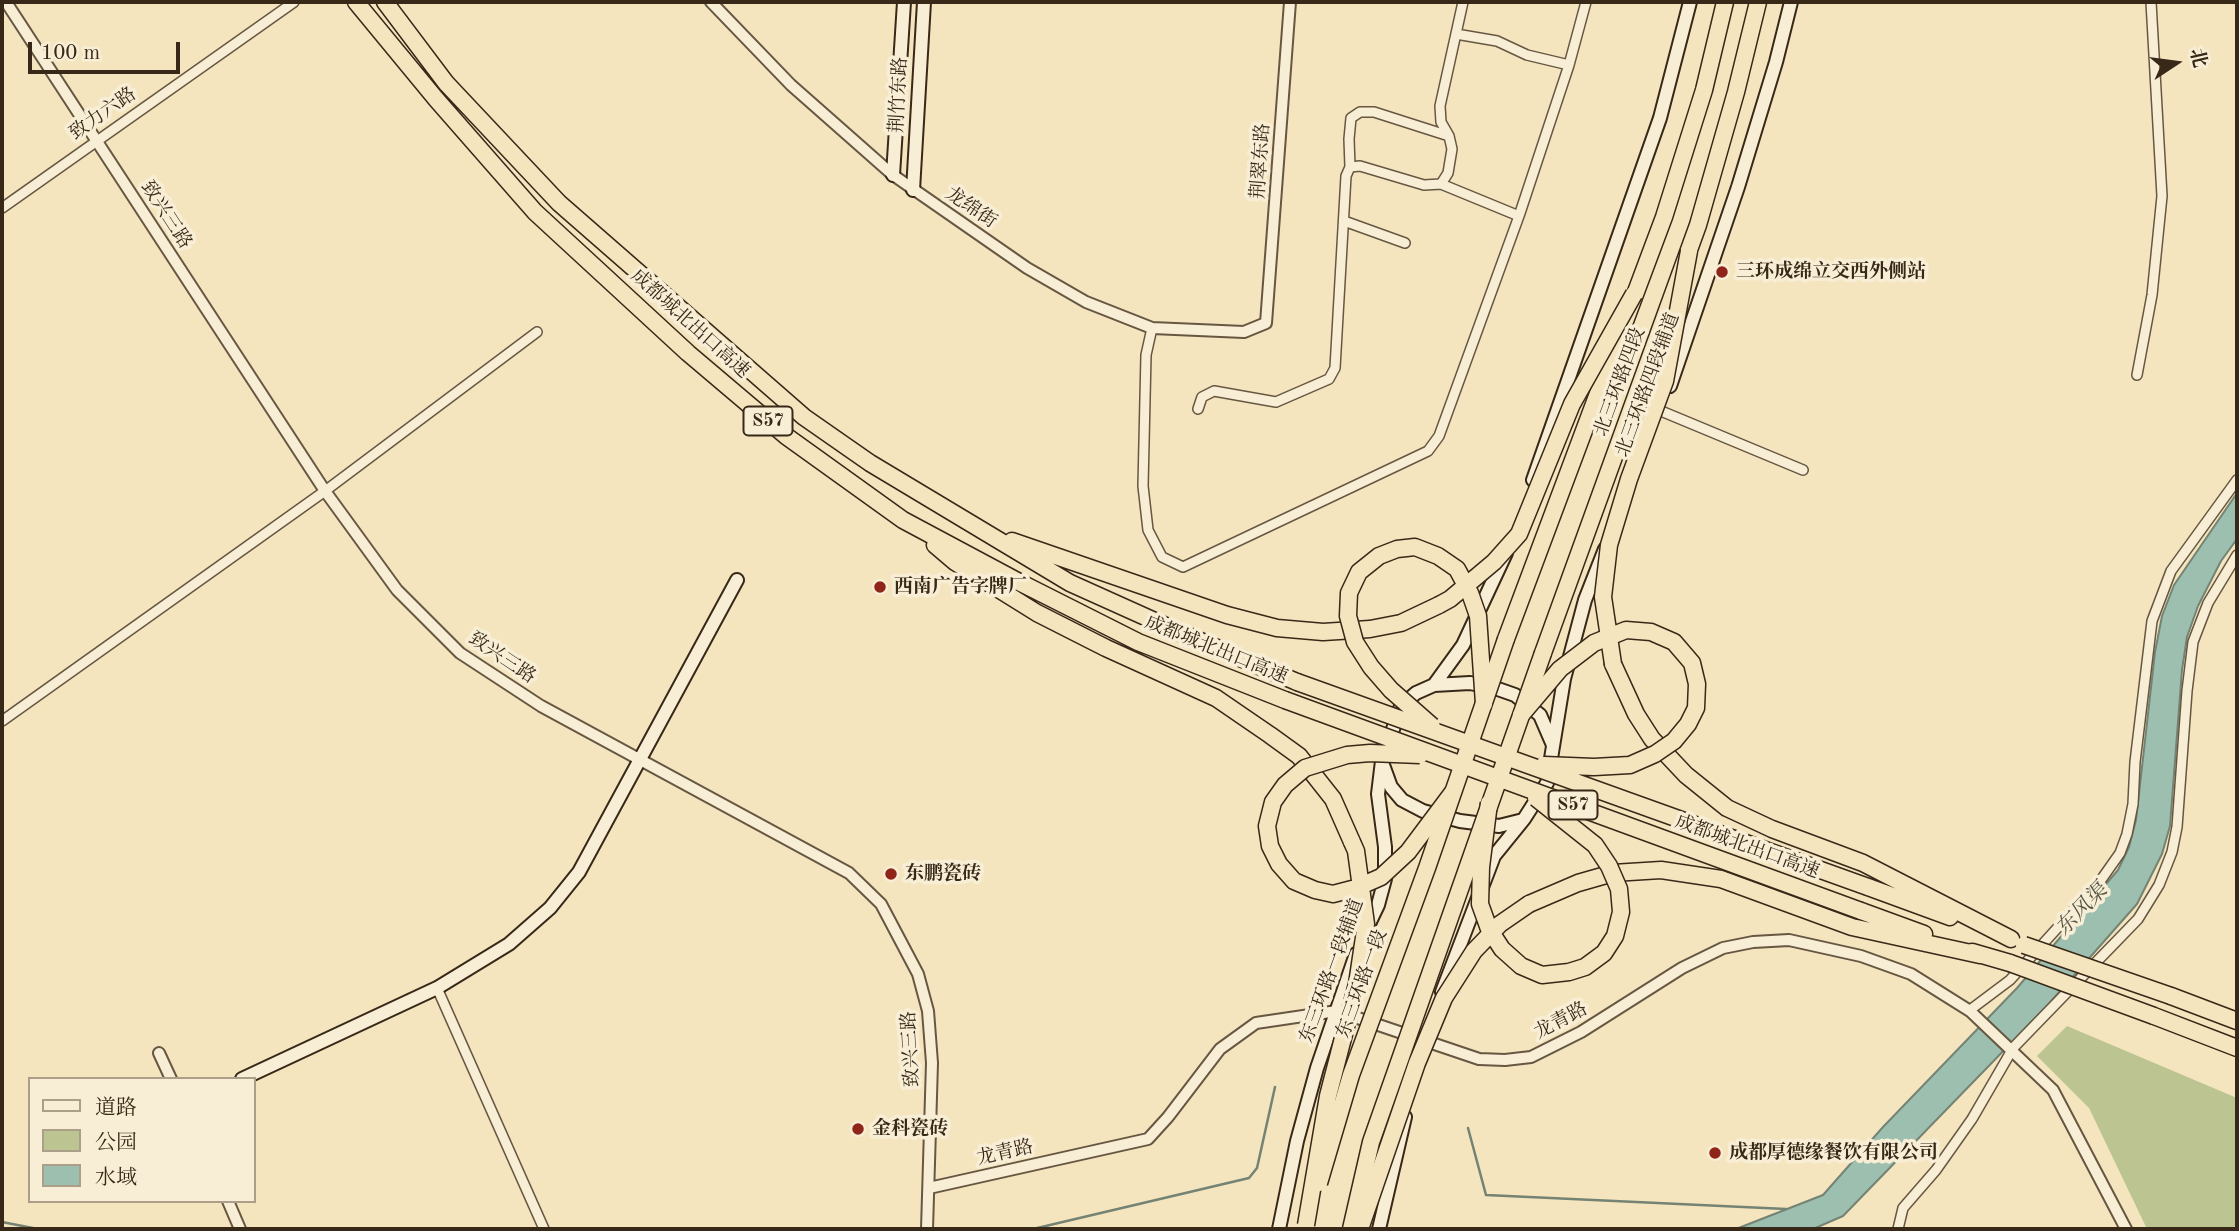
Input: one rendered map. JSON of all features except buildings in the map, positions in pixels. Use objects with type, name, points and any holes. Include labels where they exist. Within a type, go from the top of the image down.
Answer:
[{"type":"highway","name":"成都城北出口高速","points":[[356,2],[534,212],[688,353],[786,436],[903,520],[1138,642],[1285,700],[2237,1048]]},
{"type":"highway","name":"成都城北出口高速","points":[[385,2],[446,83],[559,203],[804,417],[870,463],[1070,583],[1297,682],[2237,1021]]},
{"type":"highway","name":"北三环路四段","points":[[1466,755],[1664,217],[1704,90],[1725,2]]},
{"type":"highway","name":"北三环路四段","points":[[1489,803],[1698,225],[1736,92],[1758,2]]},
{"type":"highway","points":[[1689,251],[1665,381],[1629,479],[1609,545],[1603,597],[1613,664],[1636,714],[1652,739],[1686,775],[1727,808],[1772,829],[1863,863],[2018,942]]},
{"type":"highway","points":[[978,530],[1227,615],[1277,628],[1323,632],[1370,629],[1401,623],[1450,599],[1494,562],[1519,534],[1572,404],[1634,294]]},
{"type":"highway","points":[[903,520],[955,562],[1037,613],[1105,648],[1216,698],[1298,756],[1334,799],[1356,850],[1366,924],[1357,984],[1328,1096],[1306,1227]]},
{"type":"highway","points":[[1438,733],[1391,690],[1371,667],[1355,642],[1348,616],[1349,593],[1359,572],[1378,556],[1397,549],[1415,547],[1438,556],[1457,569],[1478,616],[1484,704]]},
{"type":"highway","points":[[1521,715],[1560,669],[1594,643],[1626,629],[1651,632],[1674,642],[1692,663],[1697,684],[1696,708],[1688,724],[1674,741],[1655,754],[1630,765],[1528,765]]},
{"type":"highway","points":[[1437,755],[1347,755],[1305,768],[1285,785],[1273,802],[1267,826],[1270,846],[1279,863],[1294,881],[1333,894],[1344,891],[1381,877],[1408,852],[1453,792]]},
{"type":"highway","name":"东三环路一段","points":[[1306,1227],[1351,1074],[1466,755]]},
{"type":"highway","points":[[1489,803],[1481,867],[1480,904],[1489,929],[1502,949],[1521,966],[1542,975],[1585,967],[1604,953],[1615,936],[1621,912],[1619,888],[1595,845],[1520,786]]},
{"type":"highway","points":[[1352,1229],[1371,1142],[1489,803]]},
{"type":"highway","points":[[1360,1229],[1417,1063],[1444,998],[1474,951],[1500,924],[1529,904],[1578,883],[1613,873],[1661,870],[1721,879],[1852,927],[1980,954]]},
{"type":"main road","points":[[893,175],[904,2]]},
{"type":"main road","name":"荆竹东路","points":[[913,190],[924,2]]},
{"type":"main road","points":[[1434,685],[1464,645],[1511,542],[1660,118],[1690,2]]},
{"type":"main road","name":"北三环路四段辅道","points":[[1524,820],[1547,783],[1564,679],[1585,600],[1661,411],[1738,187],[1776,62],[1791,2]]},
{"type":"main road","points":[[246,1077],[437,988],[509,944],[550,908],[579,872],[737,580]]},
{"type":"main road","points":[[1434,685],[1470,683],[1515,695],[1540,715],[1554,748]]},
{"type":"main road","name":"东三环路一段辅道","points":[[1279,1229],[1317,1068],[1360,944],[1378,905],[1385,879],[1385,848],[1378,794],[1382,761],[1401,706],[1416,693],[1434,685]]},
{"type":"main road","points":[[1382,761],[1391,787],[1402,800],[1423,811],[1460,821],[1499,826],[1524,820]]},
{"type":"main road","points":[[1379,1229],[1423,1041],[1494,856],[1524,820]]},
{"type":"street","name":"致兴三路","points":[[6,2],[325,491],[397,590],[460,653],[541,706],[849,873],[881,904],[918,974],[928,1011],[932,1063],[928,1229]]},
{"type":"street","name":"致力六路","points":[[2,208],[293,2]]},
{"type":"street","name":"龙绵街","points":[[711,2],[791,85],[893,175],[1027,268],[1086,302],[1152,328],[1244,332],[1266,323]]},
{"type":"street","name":"荆翠东路","points":[[1266,323],[1290,2]]},
{"type":"street","points":[[1441,184],[1448,173],[1452,149],[1441,122],[1440,106],[1463,2]]},
{"type":"street","points":[[1152,328],[1146,355],[1143,486],[1148,530],[1161,557],[1183,567],[1428,451],[1439,436],[1520,216],[1569,65],[1586,2]]},
{"type":"street","points":[[2137,375],[2152,295],[2162,196],[2151,2]]},
{"type":"street","points":[[1456,34],[1497,41],[1527,55],[1569,65]]},
{"type":"street","points":[[1198,409],[1202,397],[1214,391],[1276,402],[1329,379],[1335,368],[1346,176],[1350,167],[1351,118],[1360,112],[1374,112],[1448,136]]},
{"type":"street","points":[[1350,167],[1360,166],[1424,185],[1441,184],[1520,216]]},
{"type":"street","points":[[1344,221],[1405,243]]},
{"type":"street","points":[[2,720],[325,491],[537,332]]},
{"type":"street","points":[[1661,411],[1803,470]]},
{"type":"street","points":[[1970,1010],[2010,980],[2101,880],[2119,853],[2133,804],[2135,762],[2152,621],[2171,570],[2237,480]]},
{"type":"street","points":[[1898,1229],[1902,1208],[1936,1170],[1972,1119],[2012,1050],[2138,919],[2159,885],[2172,852],[2177,827],[2193,642],[2208,603],[2237,555]]},
{"type":"street","name":"龙青路","points":[[929,1188],[1148,1139],[1220,1049],[1256,1023],[1337,1011],[1479,1059],[1531,1057],[1581,1032],[1682,968],[1723,948],[1753,942],[1789,940],[1861,957],[1911,975],[1970,1010],[2053,1090],[2126,1229]]},
{"type":"street","points":[[437,988],[544,1229]]},
{"type":"street","points":[[159,1053],[170,1077]]},
{"type":"street","points":[[229,1203],[240,1229]]},
{"type":"green space","points":[[2067,1026],[2237,1098],[2237,1229],[2147,1229],[2089,1108],[2037,1056]]},
{"type":"water","points":[[2237,493],[2237,539],[2221,561],[2198,606],[2187,637],[2170,826],[2162,854],[2137,904],[2047,1006],[1843,1216],[1813,1229],[1736,1229],[1823,1195],[1883,1127],[2017,988],[2118,870],[2129,847],[2136,820],[2155,652],[2162,616],[2174,585]]},
{"type":"waterway","points":[[1033,1229],[1249,1178],[1257,1168],[1275,1087]]},
{"type":"waterway","points":[[1468,1128],[1486,1195],[1786,1209]]},
{"type":"waterway","points":[[2,1222],[38,1229]]},
{"type":"place","name":"三环成绵立交西外侧站","points":[[1722,272]]},
{"type":"place","name":"西南广告字牌厂","points":[[880,587]]},
{"type":"place","name":"东鹏瓷砖","points":[[891,874]]},
{"type":"place","name":"金科瓷砖","points":[[858,1129]]},
{"type":"place","name":"成都厚德缘餐饮有限公司","points":[[1715,1153]]},
{"type":"water label","name":"东风渠","points":[[2082,910]]}]
